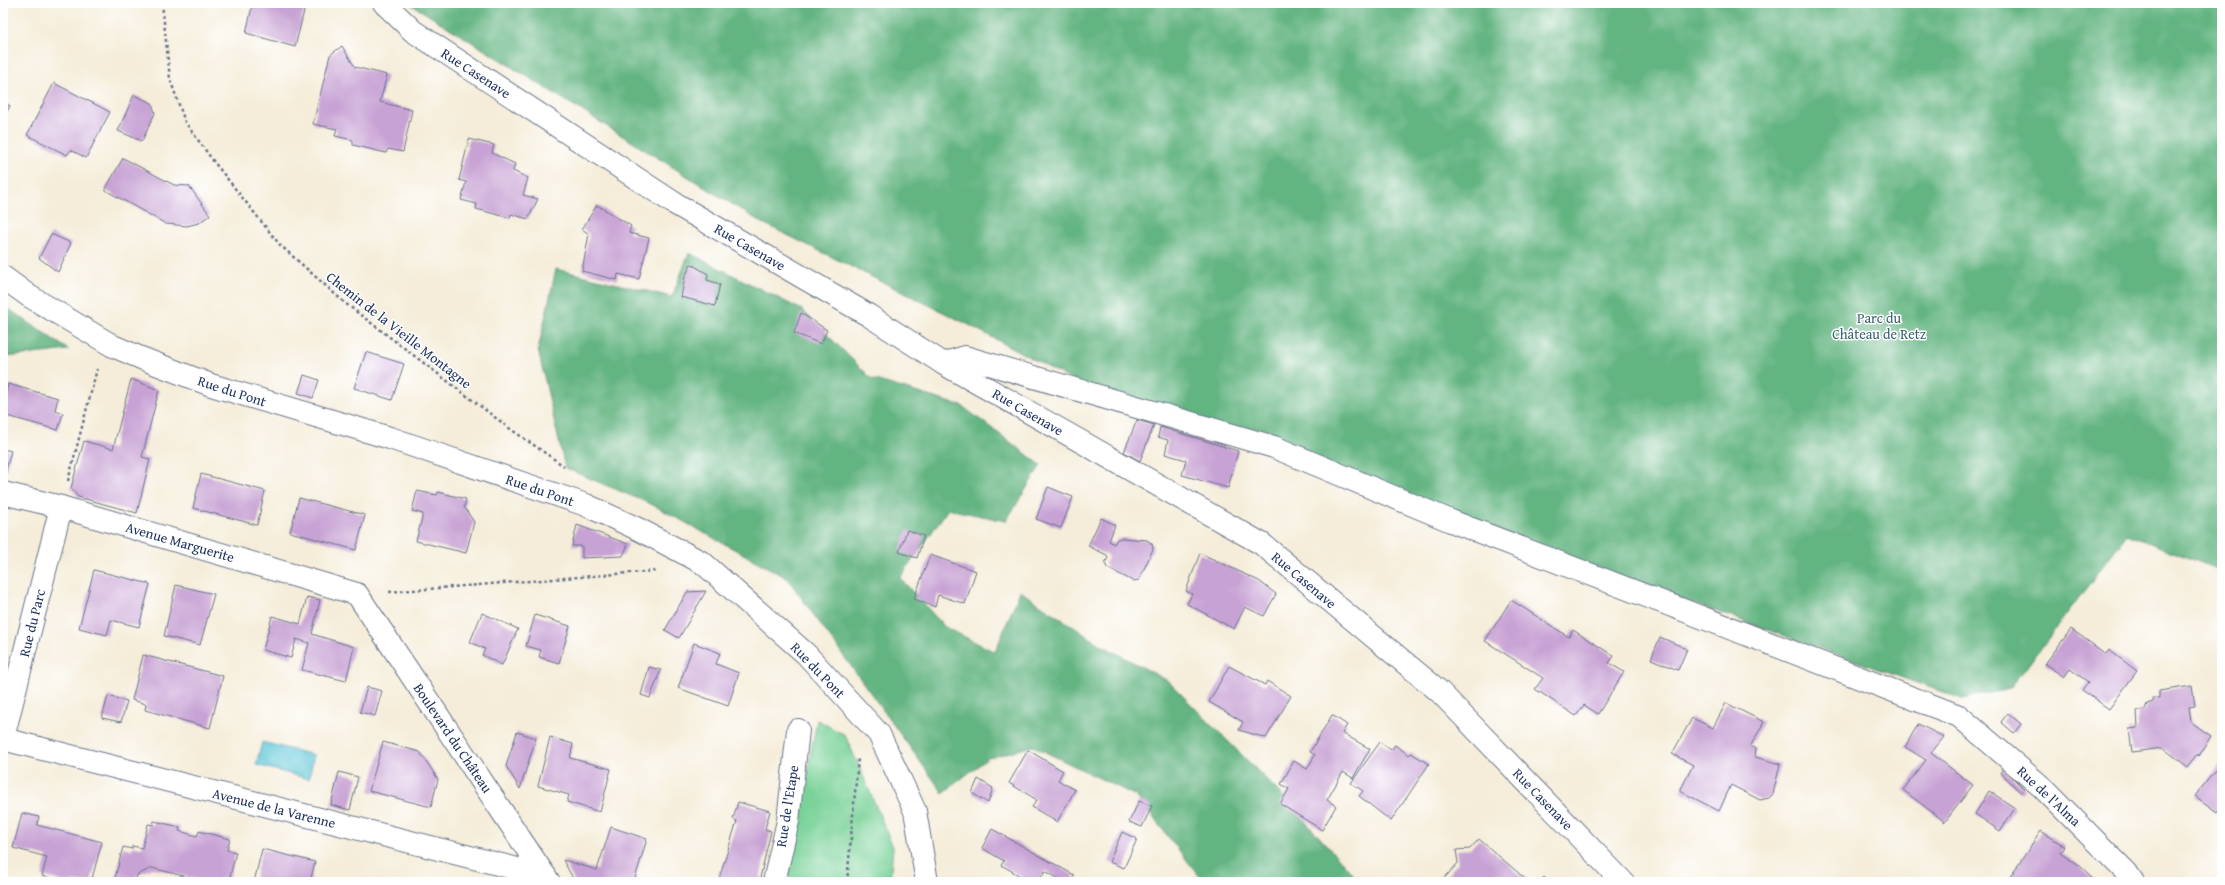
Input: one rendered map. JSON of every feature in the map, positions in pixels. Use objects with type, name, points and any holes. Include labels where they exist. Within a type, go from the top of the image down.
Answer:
[{"type":"street","name":"Rue Casenave","points":[[384,3],[413,31],[674,203],[868,315],[944,364],[1262,544],[1440,692],[1623,882]]},
{"type":"street","name":"Rue du Pont","points":[[3,277],[29,296],[113,346],[141,358],[211,385],[390,438],[586,505],[638,529],[703,563],[806,654],[878,734],[915,811],[927,882]]},
{"type":"street","name":"Rue de l'Alma","points":[[944,364],[965,357],[1274,448],[1451,521],[1959,716],[2043,788],[2127,873],[2133,882]]},
{"type":"street","name":"Avenue Marguerite","points":[[3,493],[61,508],[357,594]]},
{"type":"street","name":"Rue du Parc","points":[[3,738],[61,508]]},
{"type":"street","name":"Boulevard du Château","points":[[357,594],[547,879]]},
{"type":"street","name":"Rue de l'Etape","points":[[774,882],[788,821],[798,730]]},
{"type":"street","name":"Avenue de la Varenne","points":[[3,738],[547,879]]},
{"type":"path","name":"Chemin de la Vieille Montagne","points":[[162,3],[170,79],[185,122],[214,162],[280,245],[345,303],[509,428],[559,462]]},
{"type":"path","points":[[61,508],[97,366]]},
{"type":"path","points":[[357,594],[656,571]]},
{"type":"path","points":[[847,882],[859,755]]},
{"type":"green space","name":"Parc du Château de Retz","points":[[409,3],[2222,3],[2222,571],[2127,534],[2010,689],[1962,699],[1087,388],[969,325],[759,221]]},
{"type":"green space","points":[[689,253],[802,310],[872,379],[962,406],[1041,465],[1006,521],[948,509],[900,578],[945,627],[995,652],[1020,591],[1096,642],[1168,681],[1275,788],[1360,882],[1204,882],[1136,796],[1033,746],[988,758],[943,793],[787,578],[655,506],[565,468],[538,350],[556,269],[672,297]]},
{"type":"green space","points":[[3,305],[69,350],[6,357],[3,368]]},
{"type":"green space","points":[[817,720],[845,735],[893,847],[890,882],[787,882]]},
{"type":"water","points":[[262,742],[314,755],[309,779],[256,765]]},
{"type":"building","points":[[253,3],[306,3],[295,47],[246,33]]},
{"type":"building","points":[[342,46],[355,67],[387,75],[380,102],[412,110],[403,152],[388,149],[386,153],[353,145],[353,140],[335,136],[337,129],[313,124],[330,55]]},
{"type":"building","points":[[54,83],[110,112],[86,158],[71,150],[67,155],[27,135]]},
{"type":"building","points":[[134,95],[152,103],[155,113],[142,141],[118,131]]},
{"type":"building","points":[[3,102],[10,106],[3,119]]},
{"type":"building","points":[[469,139],[494,145],[492,153],[515,164],[513,171],[528,178],[523,195],[538,199],[528,219],[511,214],[510,218],[476,209],[477,204],[461,200],[466,182],[459,180]]},
{"type":"building","points":[[123,158],[174,185],[189,186],[210,215],[199,223],[187,226],[166,224],[105,190]]},
{"type":"building","points":[[597,205],[631,226],[629,233],[649,238],[639,279],[618,274],[617,280],[582,271],[589,234],[582,229]]},
{"type":"building","points":[[51,234],[71,243],[58,272],[39,258]]},
{"type":"building","points":[[691,264],[708,274],[707,280],[720,284],[715,306],[681,297],[685,277]]},
{"type":"building","points":[[801,313],[827,330],[821,344],[794,333]]},
{"type":"building","points":[[366,352],[404,364],[392,400],[354,388]]},
{"type":"building","points":[[304,375],[319,380],[313,398],[298,393]]},
{"type":"building","points":[[131,379],[159,390],[142,457],[150,459],[137,513],[78,497],[71,488],[84,441],[113,449]]},
{"type":"building","points":[[8,384],[58,398],[55,410],[63,413],[58,430],[3,415],[3,405]]},
{"type":"building","points":[[1137,420],[1154,425],[1140,461],[1124,452]]},
{"type":"building","points":[[1160,427],[1238,451],[1228,488],[1182,475],[1186,460],[1165,454],[1168,440],[1158,437]]},
{"type":"building","points":[[3,449],[11,451],[4,478],[3,478]]},
{"type":"building","points":[[201,474],[265,491],[257,525],[193,508]]},
{"type":"building","points":[[1048,487],[1073,497],[1061,528],[1036,519]]},
{"type":"building","points":[[417,491],[437,495],[438,492],[466,499],[464,507],[474,522],[466,553],[416,541],[423,514],[412,511]]},
{"type":"building","points":[[299,498],[365,515],[356,550],[290,532]]},
{"type":"building","points":[[1101,518],[1115,525],[1109,541],[1114,544],[1117,539],[1122,538],[1147,540],[1152,544],[1153,549],[1139,580],[1133,581],[1107,568],[1105,563],[1108,558],[1107,555],[1088,546]]},
{"type":"building","points":[[577,525],[628,544],[623,556],[582,558],[582,546],[572,546]]},
{"type":"building","points":[[907,530],[924,536],[917,558],[899,552]]},
{"type":"building","points":[[1200,553],[1259,581],[1276,594],[1264,616],[1245,607],[1234,629],[1187,604],[1192,594],[1186,591]]},
{"type":"building","points":[[930,555],[976,571],[965,604],[938,595],[935,607],[914,599]]},
{"type":"building","points":[[94,570],[150,584],[139,627],[111,620],[107,635],[79,628]]},
{"type":"building","points":[[176,585],[214,594],[200,645],[164,636]]},
{"type":"building","points":[[706,591],[679,638],[665,630],[687,592]]},
{"type":"building","points":[[307,597],[320,600],[312,634],[354,647],[346,681],[302,670],[309,643],[296,639],[291,658],[263,650],[272,616],[300,624]]},
{"type":"building","points":[[1511,600],[1569,637],[1573,630],[1614,656],[1609,663],[1624,672],[1598,714],[1584,705],[1576,716],[1535,689],[1543,678],[1485,641]]},
{"type":"building","points":[[482,613],[518,629],[502,665],[482,655],[485,649],[470,642]]},
{"type":"building","points":[[535,615],[570,626],[559,663],[539,657],[541,650],[526,646]]},
{"type":"building","points":[[2071,629],[2106,654],[2109,650],[2137,671],[2109,709],[2082,690],[2088,682],[2070,669],[2064,677],[2045,664]]},
{"type":"building","points":[[1660,637],[1687,649],[1678,670],[1651,659]]},
{"type":"building","points":[[694,643],[720,653],[716,664],[739,673],[728,706],[678,688]]},
{"type":"building","points":[[143,655],[223,676],[210,728],[145,710],[146,704],[132,700]]},
{"type":"building","points":[[1229,666],[1265,685],[1267,681],[1291,696],[1266,738],[1239,730],[1243,722],[1209,702]]},
{"type":"building","points":[[649,667],[661,670],[650,698],[641,695]]},
{"type":"building","points":[[2192,686],[2195,706],[2189,707],[2191,722],[2211,736],[2199,756],[2198,754],[2188,767],[2163,748],[2132,752],[2129,729],[2138,728],[2137,711],[2145,710],[2147,704],[2153,702],[2152,698],[2159,698],[2159,691]]},
{"type":"building","points":[[367,687],[382,691],[375,716],[360,712]]},
{"type":"building","points":[[108,696],[127,701],[121,722],[102,718]]},
{"type":"building","points":[[1726,703],[1764,722],[1750,747],[1756,748],[1755,757],[1780,764],[1773,794],[1769,798],[1760,800],[1731,785],[1719,811],[1680,791],[1693,765],[1672,754],[1692,718],[1713,728]]},
{"type":"building","points":[[2008,713],[2021,724],[2014,733],[2001,722]]},
{"type":"building","points":[[1332,715],[1347,725],[1342,733],[1370,749],[1353,778],[1343,772],[1327,800],[1336,806],[1322,830],[1280,804],[1289,789],[1281,784],[1294,761],[1307,769],[1315,755],[1310,752]]},
{"type":"building","points":[[1918,724],[1944,737],[1931,753],[1973,785],[1945,822],[1903,790],[1926,760],[1905,747]]},
{"type":"building","points":[[517,732],[536,738],[520,789],[506,766]]},
{"type":"building","points":[[550,737],[573,744],[570,758],[611,769],[600,812],[567,802],[569,795],[538,786]]},
{"type":"building","points":[[383,742],[420,752],[438,779],[431,807],[369,791]]},
{"type":"building","points":[[1380,742],[1391,750],[1395,745],[1409,755],[1411,753],[1429,764],[1391,821],[1359,796],[1363,791],[1351,783]]},
{"type":"building","points":[[1028,750],[1063,771],[1058,780],[1075,790],[1057,822],[1032,807],[1037,800],[1009,783]]},
{"type":"building","points":[[2222,762],[2222,806],[2217,812],[2195,796]]},
{"type":"building","points":[[2004,769],[2024,789],[2021,793],[2001,773]]},
{"type":"building","points":[[339,772],[358,777],[350,810],[331,805]]},
{"type":"building","points":[[978,779],[993,788],[988,803],[972,793]]},
{"type":"building","points":[[1989,791],[2015,808],[2000,831],[1975,814]]},
{"type":"building","points":[[1139,801],[1152,806],[1142,827],[1129,822]]},
{"type":"building","points":[[738,802],[770,811],[765,829],[771,831],[759,882],[718,882],[737,821],[733,819]]},
{"type":"building","points":[[22,813],[39,817],[37,825],[102,842],[91,882],[64,882],[42,876],[47,857],[13,848]]},
{"type":"building","points":[[154,821],[180,827],[179,831],[197,836],[199,831],[230,839],[227,850],[236,852],[229,881],[220,878],[220,882],[200,882],[200,880],[152,868],[137,875],[135,882],[114,882],[123,847],[132,849],[132,846],[142,848],[148,824],[153,825]]},
{"type":"building","points":[[611,827],[647,839],[634,882],[575,882],[563,860],[597,870]]},
{"type":"building","points":[[992,829],[1074,875],[1070,882],[1065,882],[1045,871],[1038,882],[1031,882],[1001,865],[1004,861],[982,848]]},
{"type":"building","points":[[2041,831],[2064,846],[2060,852],[2079,865],[2094,879],[2094,882],[2011,882],[2008,880]]},
{"type":"building","points":[[1122,832],[1137,839],[1124,868],[1109,862]]},
{"type":"building","points":[[1479,839],[1529,882],[1441,882],[1458,863],[1456,850],[1470,849]]},
{"type":"building","points":[[262,849],[315,862],[310,882],[254,882]]},
{"type":"building","points":[[1544,877],[1549,882],[1540,882]]}]
